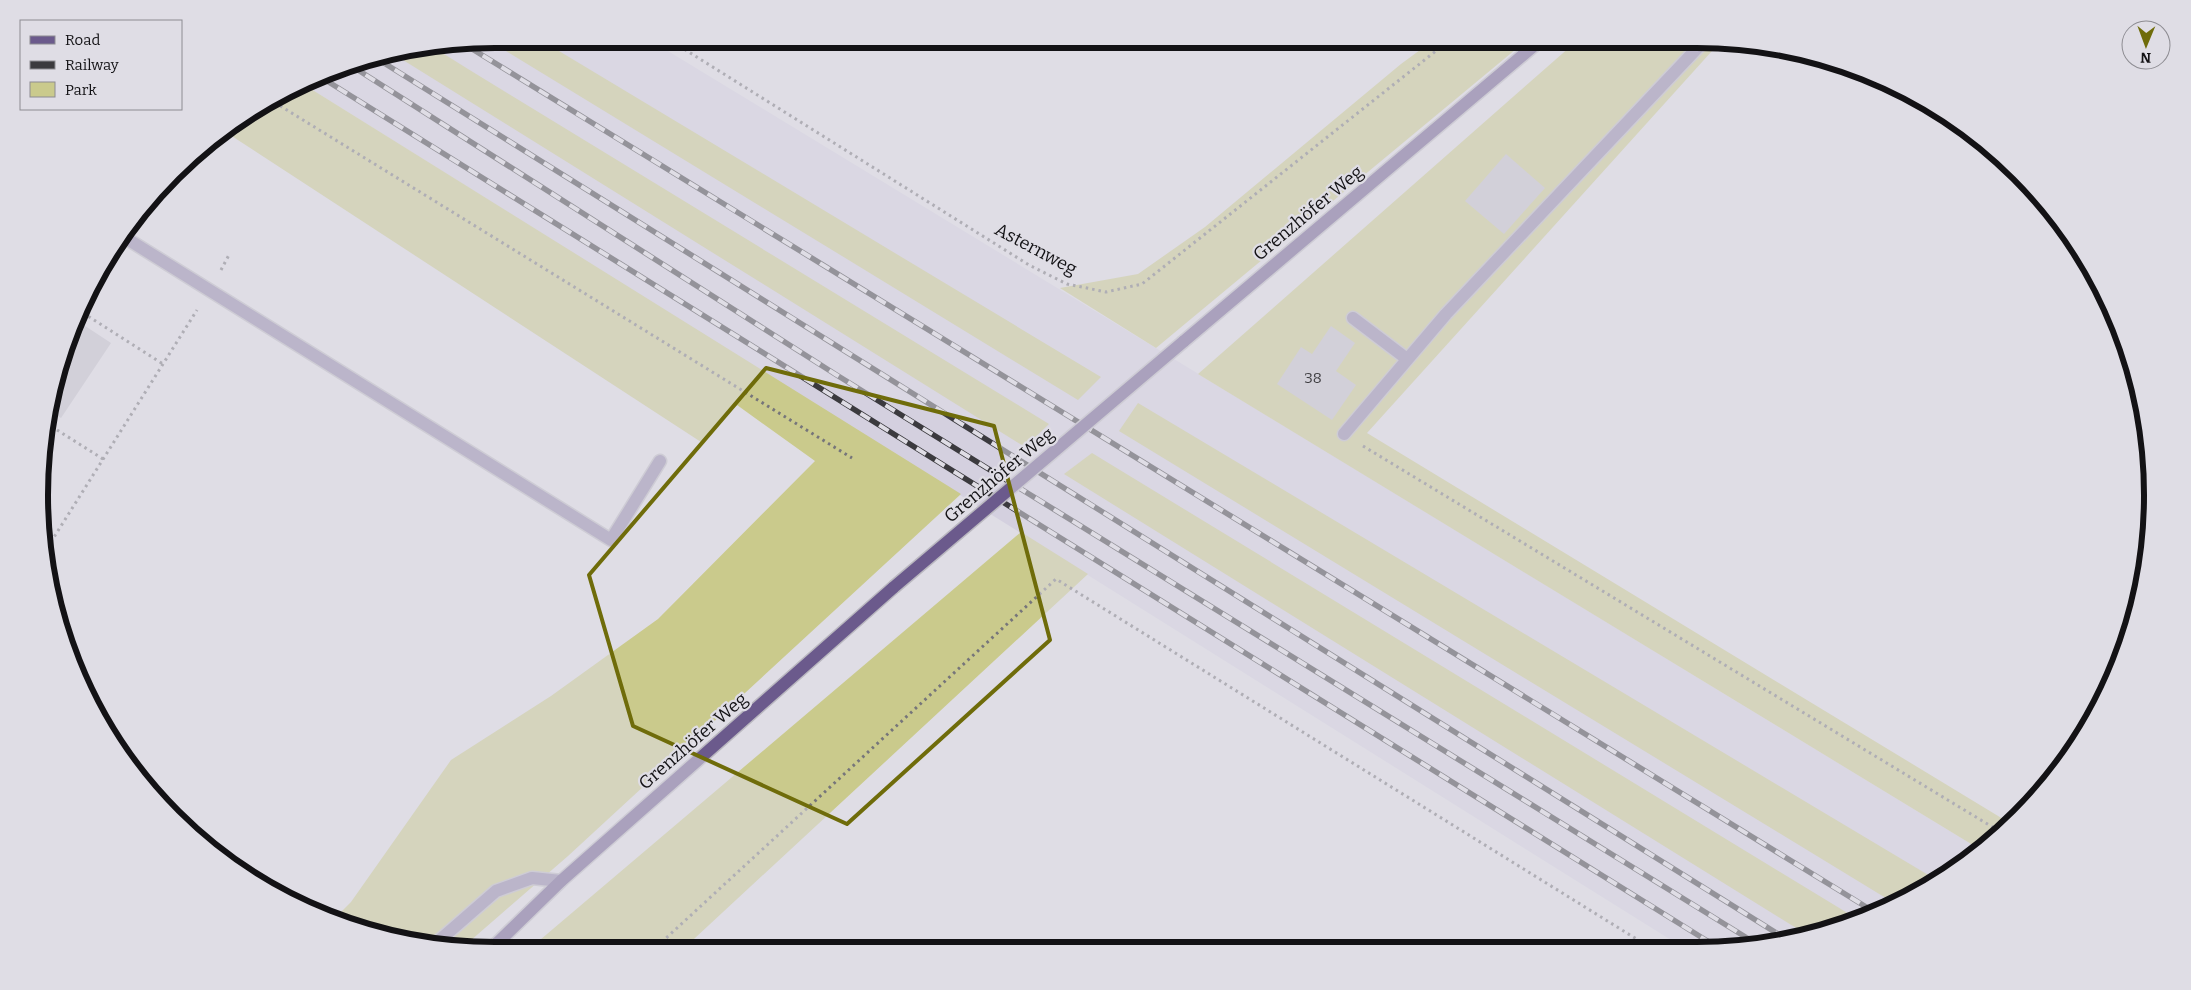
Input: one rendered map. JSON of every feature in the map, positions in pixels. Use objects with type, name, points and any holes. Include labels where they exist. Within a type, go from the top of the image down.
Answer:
[{"type":"main road","name":"Grenzhöfer Weg","points":[[498,942],[562,881],[894,587],[1531,48]]},
{"type":"lane","points":[[1344,434],[1446,314],[1696,48]]},
{"type":"lane","points":[[128,239],[611,540],[660,462]]},
{"type":"lane","points":[[1353,318],[1407,359]]},
{"type":"lane","points":[[440,939],[496,891],[532,878],[562,881]]},
{"type":"path","name":"Asternweg","points":[[682,48],[1029,265],[1067,284],[1106,292],[1142,284],[1440,48]]},
{"type":"path","points":[[277,104],[852,458]]},
{"type":"path","points":[[50,540],[104,459],[210,291],[230,253]]},
{"type":"path","points":[[86,314],[163,364]]},
{"type":"path","points":[[53,427],[104,459]]},
{"type":"path","points":[[1344,434],[1994,828]]},
{"type":"path","points":[[662,942],[1056,579],[1641,942]]},
{"type":"highlighted area","points":[[766,368],[994,426],[1050,640],[847,824],[633,726],[589,575]]},
{"type":"shaded area","points":[[466,48],[663,48],[1974,845],[1920,883],[1840,919],[1783,934],[1754,939],[1725,942],[1674,942],[310,88],[351,71],[408,56],[437,51]]},
{"type":"green space","points":[[501,48],[554,48],[1101,377],[1078,400]]},
{"type":"green space","points":[[1423,48],[1517,48],[1156,348],[1060,288],[1138,274],[1205,227]]},
{"type":"green space","points":[[1569,48],[1715,48],[1367,433],[2003,819],[1974,845],[1198,374]]},
{"type":"green space","points":[[439,51],[1049,424],[1025,447],[400,58]]},
{"type":"green space","points":[[310,88],[961,494],[568,856],[469,942],[408,934],[339,914],[351,902],[451,760],[551,696],[658,619],[815,461],[737,405],[701,442],[230,135],[271,107]]},
{"type":"green space","points":[[1138,403],[1930,876],[1887,899],[1119,431]]},
{"type":"green space","points":[[1092,453],[1850,915],[1800,930],[1064,474]]},
{"type":"green space","points":[[1021,532],[1088,574],[691,942],[538,942]]},
{"type":"building","points":[[1506,154],[1545,188],[1504,234],[1465,201]]},
{"type":"building","points":[[82,324],[111,343],[61,418],[55,414],[56,408],[71,351]]},
{"type":"building","points":[[1331,326],[1355,343],[1336,371],[1356,385],[1332,420],[1277,384],[1301,347],[1312,354]]},
{"type":"railway","points":[[470,48],[1868,908]]},
{"type":"railway","points":[[383,62],[1779,935]]},
{"type":"railway","points":[[357,69],[835,374],[1749,939]]},
{"type":"railway","points":[[327,81],[1709,942]]}]
